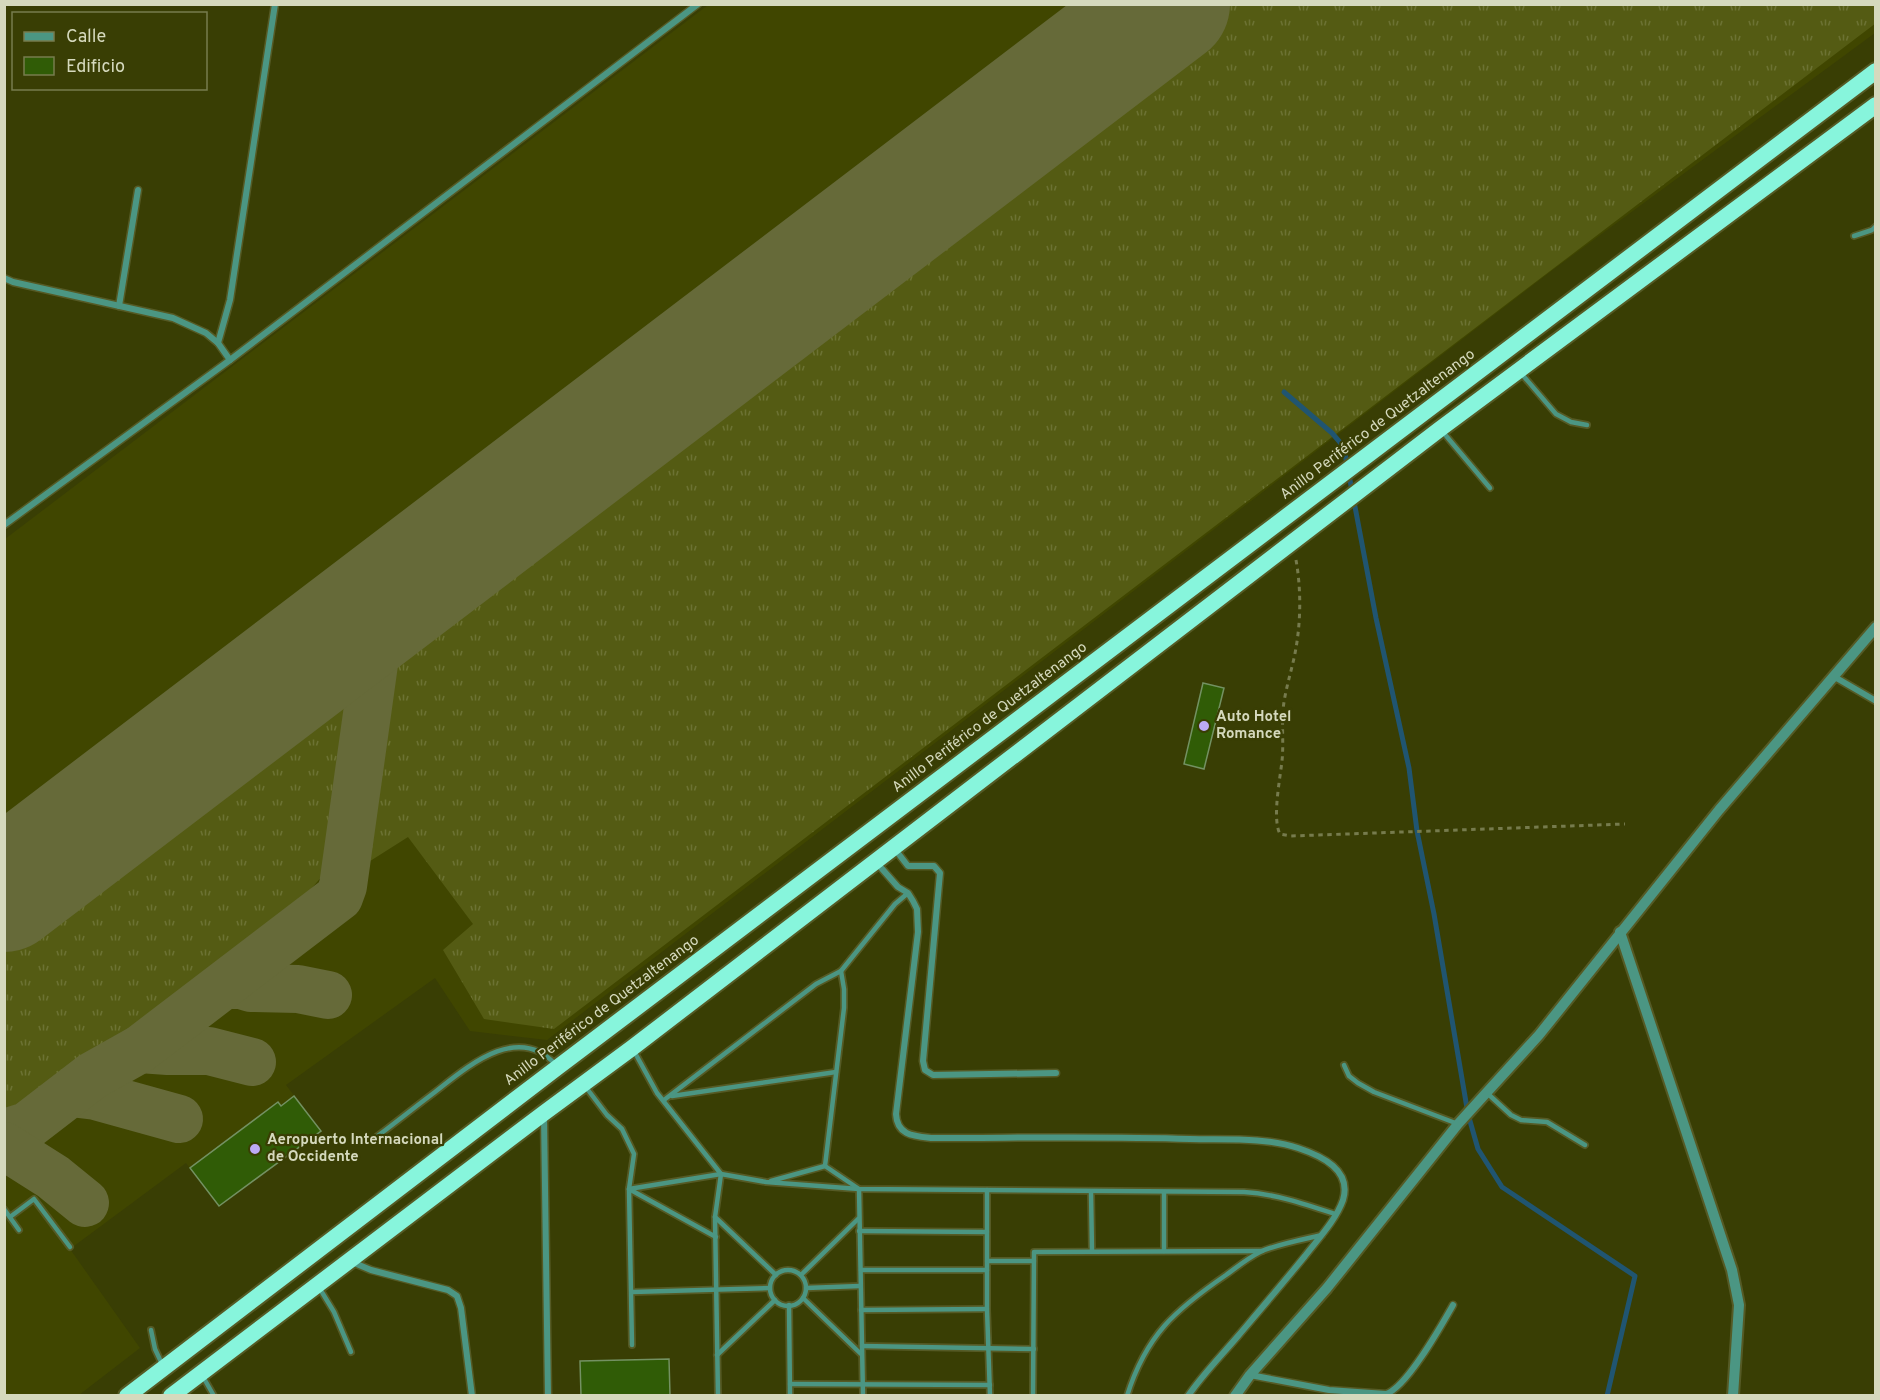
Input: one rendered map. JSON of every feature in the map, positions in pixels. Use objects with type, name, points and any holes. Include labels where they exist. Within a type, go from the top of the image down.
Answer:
[{"type":"highway","name":"Anillo Periférico de Quetzaltenango","points":[[127,1395],[1875,71]]},
{"type":"highway","points":[[171,1395],[632,1048],[1440,429],[1875,105]]},
{"type":"street","points":[[218,343],[230,300],[275,4]]},
{"type":"street","points":[[4,525],[230,360],[698,4]]},
{"type":"street","points":[[118,306],[138,190]]},
{"type":"street","points":[[4,278],[13,282],[173,318],[206,333],[218,343],[230,360]]},
{"type":"street","points":[[1235,1395],[1327,1288],[1458,1124],[1539,1035],[1719,810],[1875,627]]},
{"type":"street","points":[[1833,676],[1875,701]]},
{"type":"street","points":[[894,848],[908,866],[934,866],[940,873],[923,1061],[925,1070],[933,1075],[1056,1073]]},
{"type":"street","points":[[876,861],[898,887],[908,893],[916,909],[918,932],[896,1114],[900,1128],[906,1134],[931,1138],[1160,1138],[1269,1143],[1296,1148],[1322,1157],[1336,1167],[1344,1180],[1345,1191],[1342,1201],[1322,1234],[1188,1395]]},
{"type":"street","points":[[1620,932],[1737,1289],[1739,1305],[1733,1395]]},
{"type":"street","points":[[544,1113],[548,1395]]},
{"type":"street","points":[[349,1261],[371,1270],[447,1290],[457,1296],[461,1308],[472,1395]]},
{"type":"street","points":[[1250,1375],[1329,1390],[1390,1393],[1423,1355],[1453,1305]]},
{"type":"lane","points":[[1854,236],[1872,230],[1875,226]]},
{"type":"lane","points":[[1518,370],[1556,414],[1571,422],[1587,424]]},
{"type":"lane","points":[[1440,429],[1490,488]]},
{"type":"lane","points":[[664,1100],[816,984],[841,971],[895,904],[908,893]]},
{"type":"lane","points":[[825,1166],[844,1008],[841,971]]},
{"type":"lane","points":[[375,1138],[472,1064],[495,1052],[520,1048],[537,1050],[558,1067]]},
{"type":"lane","points":[[632,1048],[657,1093],[721,1174],[716,1217],[718,1395]]},
{"type":"lane","points":[[1344,1065],[1349,1076],[1374,1092],[1458,1124]]},
{"type":"lane","points":[[669,1096],[836,1072]]},
{"type":"lane","points":[[584,1084],[607,1115],[622,1129],[634,1154],[629,1189],[632,1345]]},
{"type":"lane","points":[[1484,1096],[1521,1120],[1547,1122],[1586,1145]]},
{"type":"lane","points":[[766,1182],[825,1166],[859,1189]]},
{"type":"lane","points":[[629,1189],[721,1174],[766,1182],[859,1189],[1263,1193],[1335,1214]]},
{"type":"lane","points":[[629,1189],[716,1237]]},
{"type":"lane","points":[[859,1189],[863,1395]]},
{"type":"lane","points":[[987,1190],[990,1395]]},
{"type":"lane","points":[[1091,1192],[1092,1251]]},
{"type":"lane","points":[[1164,1192],[1164,1251]]},
{"type":"lane","points":[[10,1217],[34,1199],[70,1247]]},
{"type":"lane","points":[[4,1209],[19,1230]]},
{"type":"lane","points":[[716,1217],[776,1275]]},
{"type":"lane","points":[[801,1275],[858,1219]]},
{"type":"lane","points":[[859,1231],[987,1232]]},
{"type":"lane","points":[[1034,1395],[1034,1252],[1262,1251],[1322,1234]]},
{"type":"lane","points":[[1127,1395],[1135,1371],[1151,1341],[1178,1310],[1262,1251]]},
{"type":"lane","points":[[987,1261],[1034,1261]]},
{"type":"lane","points":[[785,1270],[791,1270],[801,1275],[806,1288],[799,1302],[789,1305],[775,1300],[770,1288],[776,1275],[785,1270]]},
{"type":"lane","points":[[861,1270],[987,1270]]},
{"type":"lane","points":[[317,1284],[334,1312],[351,1352]]},
{"type":"lane","points":[[806,1288],[860,1286]]},
{"type":"lane","points":[[632,1292],[770,1288]]},
{"type":"lane","points":[[803,1298],[862,1355]]},
{"type":"lane","points":[[717,1355],[775,1300]]},
{"type":"lane","points":[[789,1305],[790,1395]]},
{"type":"lane","points":[[861,1310],[987,1309]]},
{"type":"lane","points":[[151,1330],[155,1349],[165,1367]]},
{"type":"lane","points":[[862,1346],[1034,1349]]},
{"type":"lane","points":[[200,1373],[214,1395]]},
{"type":"lane","points":[[790,1384],[990,1385]]},
{"type":"path","points":[[1292,542],[1298,571],[1299,622],[1284,705],[1277,794],[1277,826],[1280,834],[1290,836],[1625,824]]},
{"type":"shaded area","name":"Aeropuerto Internacional de Occidente","points":[[708,5],[1875,5],[1875,33],[1554,269],[547,1040],[470,1031],[435,978],[286,1085],[321,1131],[219,1206],[186,1163],[70,1249],[140,1348],[79,1395],[5,1396],[5,539]]},
{"type":"green space","points":[[1218,4],[1875,4],[1876,23],[554,1029],[484,1019],[443,950],[473,924],[408,837],[367,863],[391,658],[399,631],[430,602]]},
{"type":"green space","points":[[324,692],[341,699],[347,709],[348,720],[332,846],[323,875],[305,896],[26,1106],[5,1112],[5,923],[307,695]]},
{"type":"building","name":"Auto Hotel Romance","points":[[1203,683],[1224,688],[1204,769],[1184,764]]},
{"type":"building","name":"Aeropuerto Internacional de Occidente","points":[[294,1096],[321,1131],[219,1206],[190,1168],[278,1102],[281,1106]]},
{"type":"building","points":[[669,1359],[670,1395],[581,1395],[580,1361]]},
{"type":"waterway","points":[[1284,392],[1332,433],[1344,447],[1347,465]]},
{"type":"waterway","points":[[1349,475],[1376,618],[1409,768],[1417,831],[1434,914],[1468,1114],[1478,1149],[1502,1187],[1635,1276],[1607,1396]]},
{"type":"taxiway","points":[[4,1133],[27,1126],[92,1076],[140,1049],[339,897],[343,886],[374,664],[379,643],[391,614],[403,596],[452,549]]},
{"type":"taxiway","points":[[282,680],[310,667],[337,662],[348,665],[358,672],[365,684],[368,702]]},
{"type":"taxiway","points":[[225,985],[298,989],[328,995]]},
{"type":"taxiway","points":[[140,1049],[209,1051],[252,1062]]},
{"type":"taxiway","points":[[71,1093],[96,1096],[179,1119]]},
{"type":"taxiway","points":[[4,1146],[53,1177],[85,1203]]},
{"type":"runway","points":[[4,891],[1169,4]]},
{"type":"place","name":"Auto Hotel Romance","points":[[1204,726]]},
{"type":"place","name":"Aeropuerto Internacional de Occidente","points":[[255,1149]]}]
